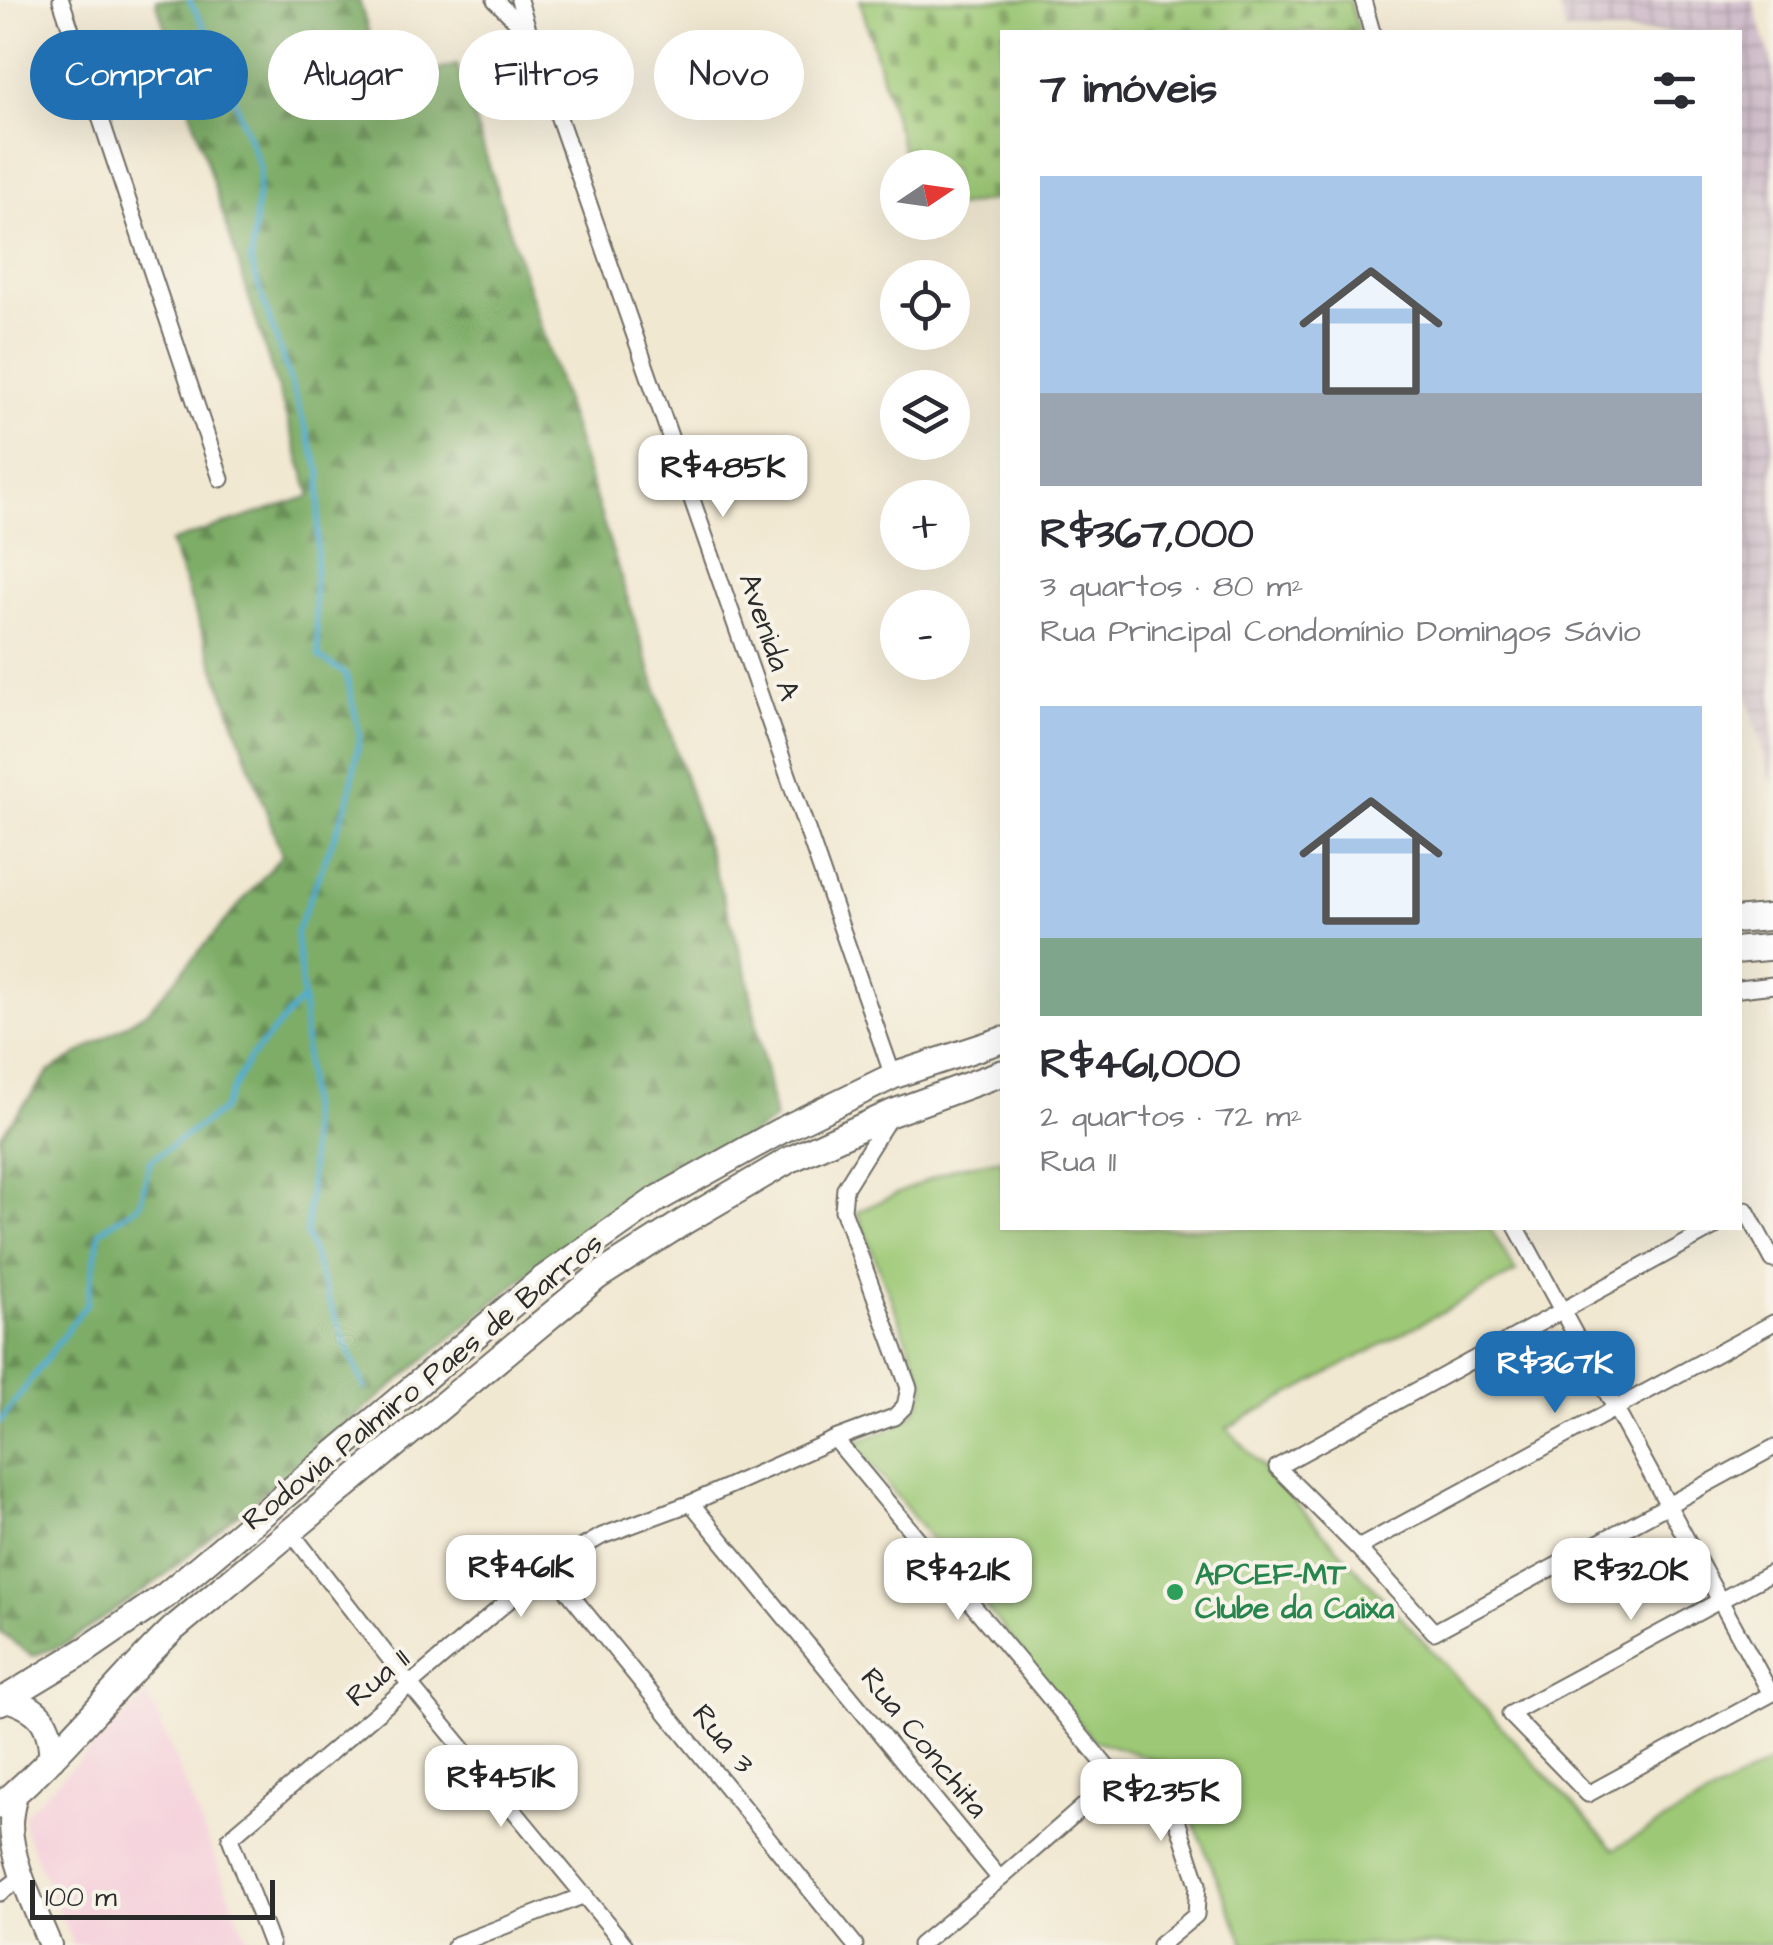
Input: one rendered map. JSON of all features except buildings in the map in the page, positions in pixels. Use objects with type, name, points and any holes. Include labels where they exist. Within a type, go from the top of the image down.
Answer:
[{"type":"main road","points":[[1742,920],[1773,917]]},
{"type":"main road","points":[[1742,950],[1773,947]]},
{"type":"main road","name":"Rodovia Palmiro Paes de Barros","points":[[2,1698],[86,1650],[166,1596],[540,1280],[654,1201],[780,1131],[893,1076],[1000,1041]]},
{"type":"main road","name":"Rodovia Palmiro Paes de Barros","points":[[8,1799],[52,1758],[172,1628],[598,1277],[789,1160],[892,1113],[1000,1074]]},
{"type":"main road","points":[[2,1698],[25,1704],[42,1717],[52,1737],[52,1758]]},
{"type":"street","points":[[61,0],[221,478]]},
{"type":"street","name":"Avenida A","points":[[496,0],[525,30]]},
{"type":"street","points":[[519,0],[528,30]]},
{"type":"street","points":[[1363,0],[1371,30]]},
{"type":"street","name":"Avenida A","points":[[560,120],[893,1076]]},
{"type":"street","points":[[1742,989],[1773,985]]},
{"type":"street","name":"Rua 11","points":[[272,1945],[230,1838],[548,1567],[602,1536],[691,1503],[894,1416],[906,1406],[910,1388],[843,1210],[845,1188],[892,1113]]},
{"type":"street","points":[[1742,1212],[1746,1210],[1773,1260]]},
{"type":"street","points":[[1518,1230],[1615,1409],[1720,1600],[1772,1694],[1588,1794],[1510,1714],[1720,1600],[1773,1572]]},
{"type":"street","points":[[1709,1230],[1277,1467],[1434,1632],[1773,1448]]},
{"type":"street","points":[[1358,1548],[1773,1323]]},
{"type":"street","points":[[835,1439],[1116,1778]]},
{"type":"street","name":"Rua Conchita","points":[[691,1503],[1000,1879]]},
{"type":"street","points":[[290,1532],[410,1686],[625,1945]]},
{"type":"street","name":"Rua 3","points":[[548,1567],[855,1945]]},
{"type":"street","points":[[920,1945],[1116,1778],[1146,1780],[1174,1811],[1198,1884],[1196,1915],[1160,1945]]},
{"type":"street","points":[[8,1799],[14,1863],[50,1945]]},
{"type":"street","points":[[0,1893],[14,1863]]},
{"type":"street","points":[[456,1945],[585,1895]]},
{"type":"shaded area","points":[[1557,0],[1753,0],[1773,69],[1773,788],[1742,675],[1742,30],[1565,30]]},
{"type":"shaded area","points":[[147,1695],[250,1945],[73,1945],[24,1828],[24,1814]]},
{"type":"green space","points":[[156,0],[359,0],[368,30],[268,30],[268,120],[439,120],[439,70],[457,65],[459,120],[475,120],[746,969],[775,1120],[546,1259],[156,1582],[64,1645],[32,1656],[0,1632],[0,1136],[49,1072],[148,1011],[282,855],[170,542],[311,496],[194,120],[248,120],[248,30],[165,30]]},
{"type":"green space","points":[[860,0],[1349,0],[1358,30],[1000,30],[1000,198],[970,204],[970,150],[903,150]]},
{"type":"green space","name":"APCEF-MT Clube da Caixa","points":[[1000,1159],[1000,1230],[1491,1230],[1516,1272],[1227,1428],[1614,1849],[1773,1761],[1773,1945],[1245,1945],[1169,1764],[1093,1740],[854,1443],[909,1418],[925,1385],[857,1212],[954,1168]]},
{"type":"waterway","points":[[0,1422],[87,1303],[100,1231],[140,1204],[150,1161],[222,1110],[248,1060],[303,998],[296,933],[349,799],[360,735],[346,674],[319,657],[314,595],[321,474],[251,263],[260,168],[212,40],[189,0]]},
{"type":"waterway","points":[[303,998],[311,1173],[306,1234],[365,1389]]},
{"type":"place","name":"APCEF-MT Clube da Caixa","points":[[1175,1592]]}]
